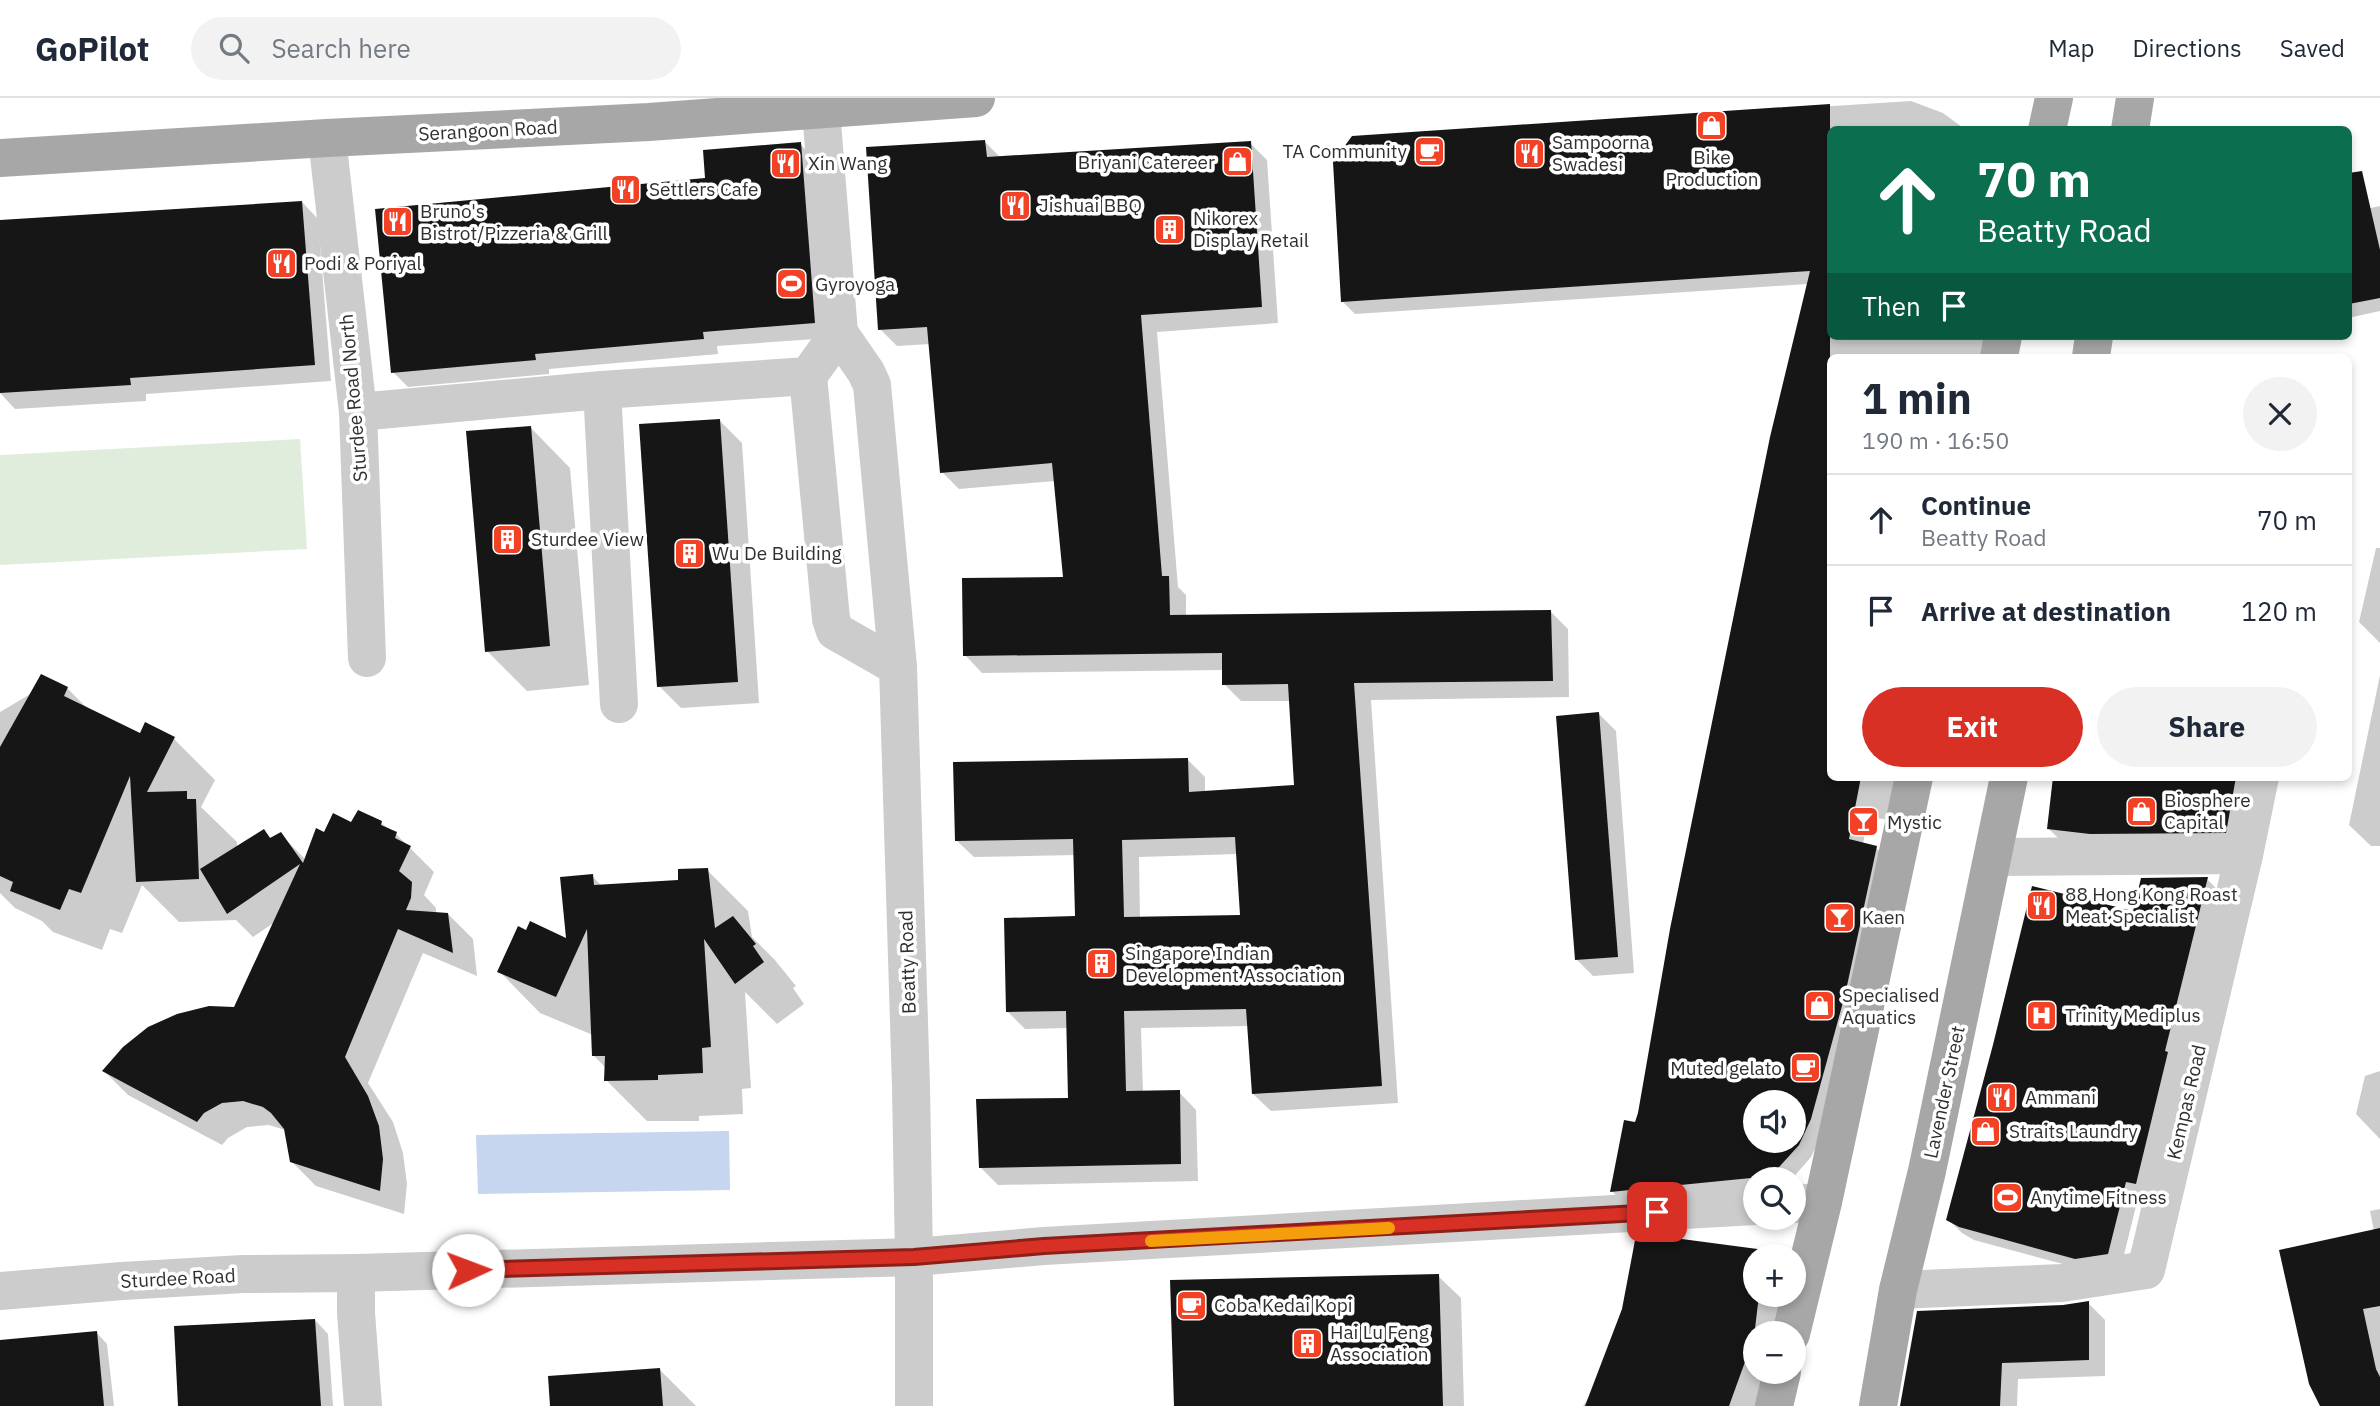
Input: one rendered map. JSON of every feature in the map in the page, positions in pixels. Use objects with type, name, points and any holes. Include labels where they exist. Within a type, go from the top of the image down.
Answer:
[{"type":"main road","name":"Serangoon Road","points":[[0,158],[649,122],[820,103],[976,98]]},
{"type":"main road","points":[[2048,126],[2054,98]]},
{"type":"main road","points":[[2131,126],[2135,98]]},
{"type":"main road","points":[[1793,1321],[1808,1203],[1913,781]]},
{"type":"main road","name":"Lavender Street","points":[[1878,1406],[1898,1290],[1927,1171],[2008,781]]},
{"type":"main road","points":[[1774,1406],[1779,1384]]},
{"type":"street","points":[[820,103],[839,333],[808,376],[831,619],[835,631],[898,667]]},
{"type":"street","name":"Sturdee Road North","points":[[327,138],[358,412],[367,658]]},
{"type":"street","name":"Beatty Road","points":[[839,333],[872,385],[898,667],[914,1257],[914,1406]]},
{"type":"street","points":[[358,412],[602,390],[808,376]]},
{"type":"street","points":[[602,390],[619,704]]},
{"type":"street","name":"Kempas Road","points":[[1898,1290],[2062,1283],[2146,1270],[2259,781]]},
{"type":"street","points":[[1993,857],[2244,855]]},
{"type":"street","points":[[914,1257],[1044,1246],[1743,1207]]},
{"type":"street","name":"Sturdee Road","points":[[0,1292],[243,1274],[914,1257]]},
{"type":"street","points":[[356,1273],[356,1313],[363,1406]]},
{"type":"green space","points":[[300,439],[307,549],[0,565],[0,455]]},
{"type":"water","points":[[729,1131],[730,1190],[478,1194],[476,1135]]},
{"type":"building","points":[[1830,104],[1830,126],[1827,126],[1827,340],[1830,340],[1830,354],[1827,354],[1827,781],[1860,781],[1849,839],[1877,846],[1845,995],[1806,1130],[1806,1090],[1743,1090],[1743,1153],[1792,1153],[1779,1167],[1743,1167],[1743,1179],[1610,1192],[1624,1120],[1635,1122],[1638,1113],[1670,929],[1770,437],[1810,271],[1341,302],[1333,162],[1352,136]]},
{"type":"building","points":[[985,140],[987,157],[1251,141],[1262,307],[1141,315],[1162,576],[1169,576],[1170,615],[1551,610],[1553,681],[1354,683],[1382,1086],[1252,1094],[1246,1009],[1124,1011],[1126,1091],[1180,1090],[1181,1164],[979,1168],[976,1099],[1068,1098],[1066,1011],[1006,1012],[1004,918],[1075,916],[1073,839],[955,841],[953,762],[1188,758],[1189,792],[1294,785],[1288,684],[1222,685],[1222,653],[963,656],[962,578],[1063,577],[1052,463],[940,473],[927,327],[878,330],[866,147]],"holes":[[[1235,837],[1240,915],[1124,917],[1122,840]]]},
{"type":"building","points":[[801,142],[815,323],[703,332],[704,339],[535,354],[536,360],[391,373],[375,209],[705,178],[703,150]]},
{"type":"building","points":[[2362,171],[2380,250],[2380,298],[2352,303],[2352,173]]},
{"type":"building","points":[[302,201],[315,365],[130,378],[131,385],[0,393],[0,220]]},
{"type":"building","name":"Wu De Building","points":[[720,419],[738,682],[657,687],[639,424]]},
{"type":"building","name":"Sturdee View","points":[[531,426],[550,646],[485,652],[466,431]]},
{"type":"building","points":[[41,674],[68,687],[64,696],[140,733],[145,722],[175,737],[147,792],[187,791],[187,799],[196,799],[199,879],[136,882],[130,776],[81,893],[69,889],[60,910],[10,891],[13,882],[0,876],[0,747]]},
{"type":"building","points":[[1599,712],[1618,957],[1575,960],[1556,716]]},
{"type":"building","name":"Biosphere Capital","points":[[2053,781],[2235,781],[2226,833],[2090,834],[2047,829]]},
{"type":"building","points":[[358,810],[382,821],[381,825],[397,832],[395,838],[411,846],[399,871],[412,882],[411,898],[406,910],[448,913],[453,953],[398,929],[345,1057],[368,1096],[379,1126],[383,1159],[380,1191],[290,1162],[284,1129],[263,1107],[243,1101],[222,1103],[204,1113],[197,1122],[102,1071],[123,1047],[148,1027],[177,1014],[209,1006],[234,1007],[300,864],[227,914],[200,869],[264,829],[270,838],[281,832],[303,863],[316,828],[324,832],[333,813],[351,822]]},
{"type":"building","points":[[708,868],[715,928],[733,916],[756,944],[753,946],[764,962],[735,984],[704,939],[711,1047],[702,1048],[703,1073],[658,1075],[658,1080],[604,1081],[605,1056],[592,1056],[587,929],[556,997],[497,972],[518,926],[526,930],[530,921],[566,938],[560,877],[593,874],[594,885],[678,880],[678,869]]},
{"type":"building","points":[[2208,877],[2165,1051],[2168,1052],[2136,1184],[2126,1182],[2108,1254],[2075,1259],[1959,1227],[1946,1220],[2032,886],[2133,911],[2141,878]]},
{"type":"building","points":[[2380,1228],[2380,1306],[2363,1309],[2380,1377],[2380,1406],[2320,1406],[2309,1384],[2279,1250]]},
{"type":"building","points":[[1636,1235],[1743,1247],[1743,1307],[1758,1307],[1756,1321],[1743,1321],[1743,1367],[1729,1406],[1585,1406],[1622,1309]]},
{"type":"building","name":"Hai Lu Feng Association","points":[[1439,1274],[1443,1406],[1174,1406],[1170,1280]]},
{"type":"building","points":[[2089,1301],[2089,1360],[2002,1363],[2000,1406],[1900,1406],[1917,1311],[2063,1305]]},
{"type":"building","points":[[315,1319],[321,1406],[178,1406],[174,1326]]},
{"type":"building","points":[[97,1331],[104,1406],[0,1406],[0,1340]]},
{"type":"building","points":[[660,1368],[663,1406],[550,1406],[548,1376]]},
{"type":"slow traffic","points":[[1151,1241],[1389,1228]]},
{"type":"place","name":"Bike Production","points":[[1712,126]]},
{"type":"place","name":"TA Community","points":[[1430,151]]},
{"type":"place","name":"Sampoorna Swadesi","points":[[1529,153]]},
{"type":"place","name":"Briyani Catereer","points":[[1238,162]]},
{"type":"place","name":"Xin Wang","points":[[785,163]]},
{"type":"place","name":"Settlers Cafe","points":[[626,189]]},
{"type":"place","name":"Jishuai BBQ","points":[[1016,205]]},
{"type":"place","name":"Bruno's Bistrot/Pizzeria & Grill","points":[[397,222]]},
{"type":"place","name":"Nikorex Display Retail","points":[[1170,229]]},
{"type":"place","name":"Podi & Poriyal","points":[[281,263]]},
{"type":"place","name":"Gyroyoga","points":[[792,284]]},
{"type":"place","name":"Sturdee View","points":[[508,539]]},
{"type":"place","name":"Wu De Building","points":[[689,553]]},
{"type":"place","name":"Biosphere Capital","points":[[2141,811]]},
{"type":"place","name":"Mystic","points":[[1864,822]]},
{"type":"place","name":"88 Hong Kong Roast Meat Specialist","points":[[2042,905]]},
{"type":"place","name":"Kaen","points":[[1839,917]]},
{"type":"place","name":"Singapore Indian Development Association","points":[[1102,964]]},
{"type":"place","name":"Specialised Aquatics","points":[[1819,1006]]},
{"type":"place","name":"Trinity Mediplus","points":[[2042,1015]]},
{"type":"place","name":"Muted gelato","points":[[1805,1068]]},
{"type":"place","name":"Ammani","points":[[2002,1097]]},
{"type":"place","name":"Straits Laundry","points":[[1986,1131]]},
{"type":"place","name":"Anytime Fitness","points":[[2007,1197]]},
{"type":"place","name":"Coba Kedai Kopi","points":[[1191,1305]]},
{"type":"place","name":"Hai Lu Feng Association","points":[[1307,1343]]},
{"type":"route","points":[[468,1270],[914,1257],[1044,1246],[1657,1212]]}]
